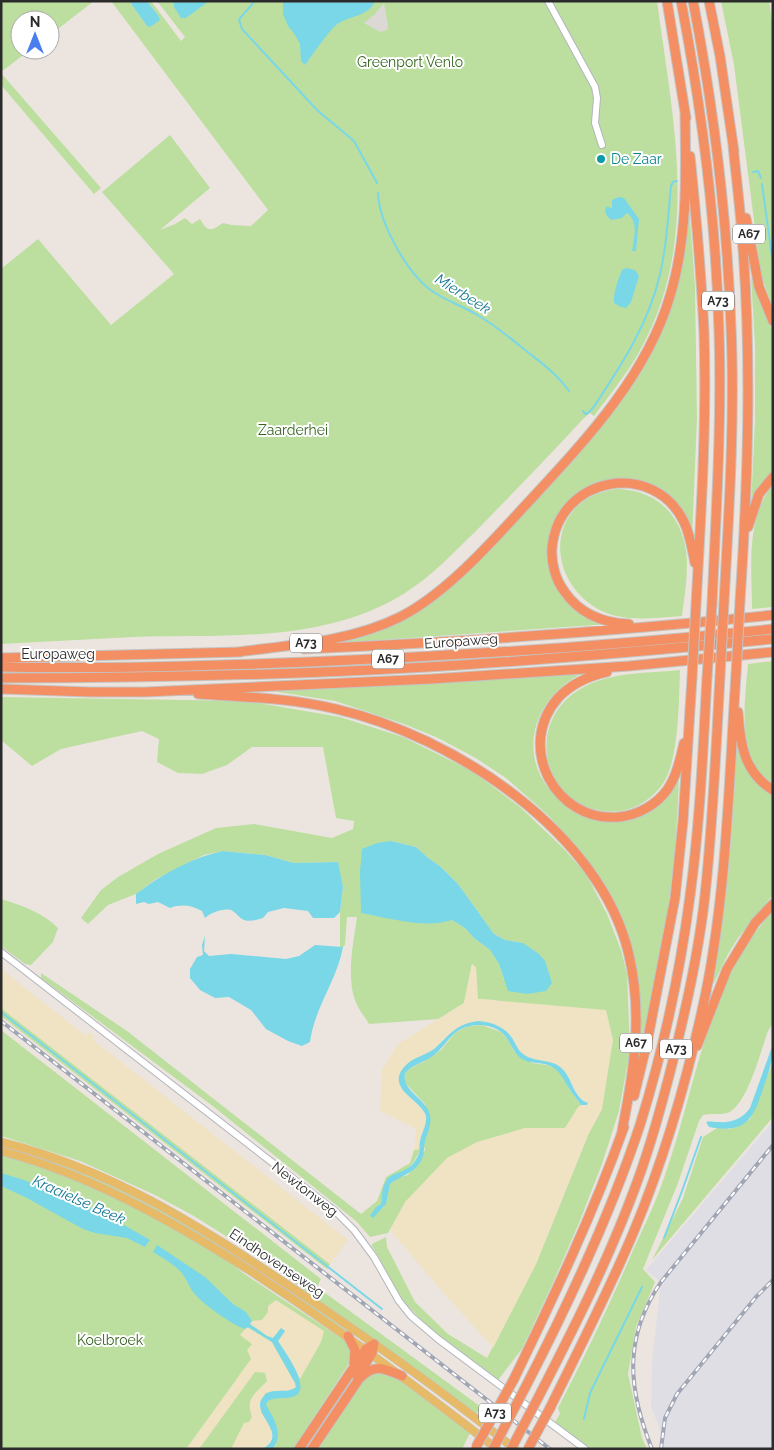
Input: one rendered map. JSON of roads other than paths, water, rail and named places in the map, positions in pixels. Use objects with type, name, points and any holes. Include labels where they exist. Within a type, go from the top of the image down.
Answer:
[{"type":"highway","name":"A73","points":[[476,1448],[514,1379],[563,1278],[605,1181],[638,1083],[675,898],[683,821],[696,605],[704,412],[704,332],[699,241],[685,114],[666,1]]},
{"type":"highway","name":"A73","points":[[492,1449],[579,1281],[611,1204],[640,1123],[659,1056],[674,990],[690,896],[700,804],[712,604],[720,411],[715,240],[706,150],[681,1]]},
{"type":"highway","name":"A73","points":[[513,1449],[595,1286],[618,1233],[636,1184],[656,1125],[674,1058],[688,999],[705,896],[713,813],[732,416],[730,299],[719,154],[693,1]]},
{"type":"highway","name":"A73","points":[[528,1449],[608,1290],[634,1231],[663,1153],[706,992],[721,895],[744,544],[748,417],[747,326],[742,236],[733,145],[720,56],[709,1]]},
{"type":"highway","name":"A73","points":[[236,652],[321,642],[361,631],[400,617],[436,593],[493,540],[554,474],[598,422],[626,387],[654,338],[670,296],[682,242],[686,185],[685,114]]},
{"type":"highway","name":"A67","points":[[733,145],[759,287],[773,321]]},
{"type":"highway","name":"A73","points":[[744,544],[753,508],[759,494],[773,477]]},
{"type":"highway","name":"A67","points":[[659,627],[618,624],[606,621],[586,612],[571,601],[561,587],[554,571],[551,554],[557,524],[569,505],[583,493],[606,485],[632,484],[655,491],[666,499],[684,522],[697,575]]},
{"type":"highway","name":"A67","points":[[1,658],[236,652],[422,644],[659,627],[773,615]]},
{"type":"highway","name":"Europaweg","points":[[1,668],[196,666],[428,657],[637,642],[773,629]]},
{"type":"highway","name":"Europaweg","points":[[1,678],[282,674],[427,667],[640,652],[773,639]]},
{"type":"highway","name":"A67","points":[[1,689],[145,692],[431,679],[629,666],[772,652]]},
{"type":"highway","name":"A73","points":[[629,666],[595,675],[572,686],[558,699],[545,719],[540,744],[542,763],[554,787],[566,801],[589,813],[608,817],[634,814],[651,806],[664,794],[673,779],[689,722]]},
{"type":"highway","points":[[736,674],[742,748],[747,763],[756,776],[773,790]]},
{"type":"highway","name":"A67","points":[[145,692],[276,698],[337,709],[367,718],[447,751],[489,777],[545,820],[573,849],[606,895],[621,928],[629,955],[636,1001],[636,1049],[634,1070],[622,1131]]},
{"type":"highway","name":"A73","points":[[686,1071],[727,969],[756,923],[773,904]]},
{"type":"highway","points":[[348,1336],[355,1353],[354,1367]]},
{"type":"highway","points":[[300,1449],[354,1367],[371,1349]]},
{"type":"highway","points":[[353,1387],[371,1349]]},
{"type":"highway","points":[[312,1449],[353,1387],[364,1374],[373,1369],[386,1369],[402,1376]]},
{"type":"main road","name":"Eindhovenseweg","points":[[1,1142],[80,1166],[151,1200],[232,1248],[513,1449]]},
{"type":"main road","name":"Eindhovenseweg","points":[[1,1152],[76,1177],[147,1210],[230,1258],[348,1336],[371,1349],[402,1376],[497,1449]]},
{"type":"street","points":[[548,1],[595,87],[597,98],[595,123],[602,145]]},
{"type":"street","name":"Newtonweg","points":[[1,952],[336,1212],[354,1230],[369,1250],[399,1302],[411,1316],[438,1339],[585,1449]]},
{"type":"water","points":[[129,1],[147,1],[160,20],[150,27],[147,26]]},
{"type":"water","points":[[174,1],[209,1],[186,18],[181,18],[174,7]]},
{"type":"water","points":[[283,1],[375,1],[373,6],[365,12],[339,23],[305,65],[301,61],[300,44],[288,26],[283,14]]},
{"type":"water","points":[[619,197],[624,198],[639,219],[636,251],[632,251],[635,230],[631,217],[627,213],[622,218],[611,220],[605,210],[607,206],[612,209],[612,200]]},
{"type":"water","points":[[626,268],[635,270],[639,276],[631,302],[626,308],[614,303],[614,299],[620,274]]},
{"type":"water","points":[[391,841],[416,847],[441,867],[458,884],[494,934],[505,940],[523,943],[539,954],[545,961],[552,983],[546,991],[527,994],[508,991],[499,964],[490,950],[474,938],[465,928],[452,920],[418,923],[361,913],[360,872],[362,849],[377,843]]},
{"type":"water","points":[[223,851],[265,855],[294,863],[338,862],[343,887],[340,912],[334,918],[313,918],[308,911],[284,908],[268,912],[263,918],[249,921],[242,919],[231,910],[217,911],[205,918],[202,911],[190,906],[170,908],[158,902],[136,904],[136,894],[167,873],[188,862]]},
{"type":"water","points":[[205,936],[204,951],[209,956],[231,954],[286,959],[299,956],[315,945],[343,947],[336,972],[316,1017],[310,1042],[302,1046],[288,1041],[266,1029],[251,1010],[229,997],[215,998],[200,990],[190,978],[190,969],[197,957],[203,955],[202,945]]},
{"type":"water","points":[[478,1021],[488,1022],[505,1030],[519,1050],[526,1056],[552,1063],[561,1068],[580,1098],[588,1103],[587,1105],[581,1105],[561,1076],[552,1067],[522,1059],[501,1032],[484,1025],[465,1027],[455,1033],[434,1055],[405,1073],[405,1079],[410,1090],[428,1109],[430,1126],[421,1161],[413,1170],[390,1184],[386,1204],[373,1218],[370,1216],[376,1207],[381,1204],[386,1181],[389,1177],[407,1169],[416,1160],[426,1123],[426,1116],[423,1110],[401,1088],[400,1074],[408,1063],[434,1049],[458,1027]]},
{"type":"water","points":[[773,1044],[769,1072],[751,1116],[739,1126],[721,1129],[709,1127],[706,1122],[732,1121],[740,1118],[750,1108]]},
{"type":"water","points":[[1,1173],[40,1186],[78,1202],[150,1240],[145,1247],[127,1238],[95,1233],[83,1229],[1,1186]]},
{"type":"water","points":[[157,1245],[205,1277],[233,1304],[246,1312],[252,1321],[250,1324],[267,1336],[273,1338],[281,1328],[285,1331],[278,1341],[296,1370],[300,1386],[299,1392],[295,1396],[271,1400],[266,1405],[275,1421],[278,1432],[273,1449],[263,1449],[270,1443],[272,1436],[260,1403],[263,1397],[270,1392],[296,1387],[272,1342],[248,1327],[245,1329],[233,1324],[203,1302],[192,1290],[179,1270],[153,1252]]},
{"type":"waterway","name":"Mierbeek","points":[[254,1],[239,20],[242,29],[317,110],[354,141],[377,183]]},
{"type":"waterway","name":"Mierbeek","points":[[753,172],[758,171],[761,178]]},
{"type":"waterway","name":"Mierbeek","points":[[583,411],[585,414],[588,413],[603,393],[623,361],[649,310],[662,263],[671,186],[673,182],[677,181]]},
{"type":"waterway","name":"Mierbeek","points":[[762,184],[773,264]]},
{"type":"waterway","name":"Mierbeek","points":[[378,193],[389,233],[405,262],[425,285],[440,296],[474,313],[494,326],[546,367],[569,391]]},
{"type":"waterway","points":[[1,1012],[382,1309]]},
{"type":"waterway","points":[[664,1238],[701,1137]]},
{"type":"waterway","points":[[584,1419],[590,1393],[642,1287]]},
{"type":"railway","points":[[1,1021],[550,1449]]},
{"type":"railway","points":[[652,1449],[644,1427],[634,1385],[633,1364],[640,1323],[661,1282],[773,1145]]},
{"type":"railway","points":[[661,1449],[665,1418],[677,1394],[756,1297],[773,1280]]},
{"type":"place","name":"De Zaar","points":[[601,159]]},
{"type":"park label","name":"Greenport Venlo","points":[[410,62]]},
{"type":"park label","name":"Zaarderhei","points":[[293,430]]},
{"type":"park label","name":"Koelbroek","points":[[110,1340]]},
{"type":"water label","name":"Kraaielse Beek","points":[[79,1200]]}]
